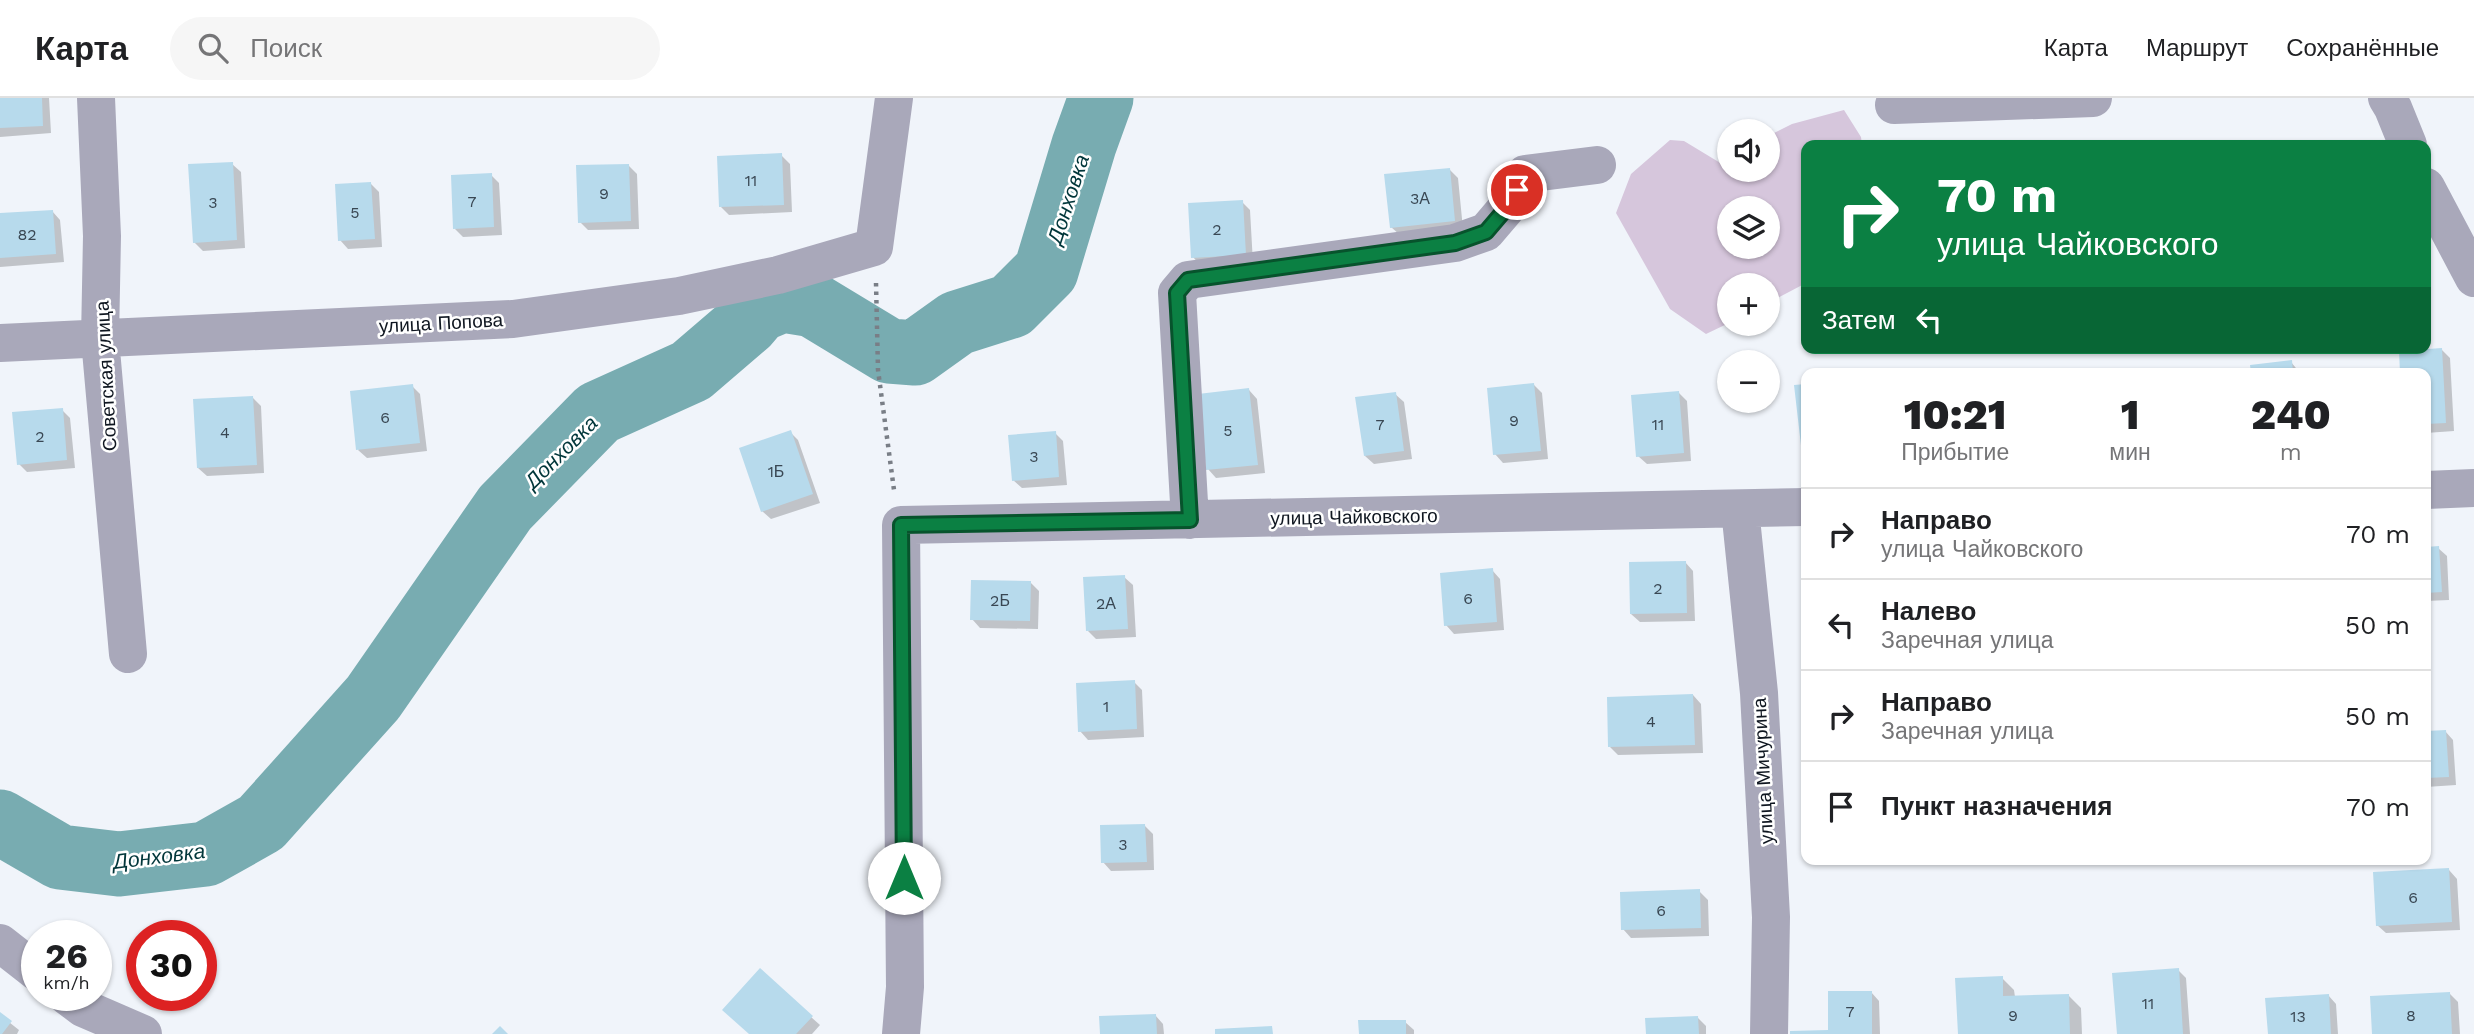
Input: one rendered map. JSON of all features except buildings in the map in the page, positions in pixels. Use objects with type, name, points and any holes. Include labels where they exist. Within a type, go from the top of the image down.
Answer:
[{"type":"street","name":"Советская улица","points":[[96,98],[102,236],[100,339],[128,654]]},
{"type":"street","name":"улица Попова","points":[[0,343],[513,319],[679,296],[778,275],[874,247],[894,98]]},
{"type":"street","points":[[1894,104],[2093,98]]},
{"type":"street","points":[[2387,98],[2406,140]]},
{"type":"street","points":[[1190,520],[1177,293],[1188,280],[1455,243],[1486,232],[1509,205],[1525,174],[1597,165]]},
{"type":"street","points":[[2431,196],[2474,278]]},
{"type":"street","points":[[2431,490],[2474,488]]},
{"type":"street","name":"улица Чайковского","points":[[901,525],[1801,508]]},
{"type":"street","name":"улица Мичурина","points":[[1740,509],[1759,693],[1770,917],[1769,1034]]},
{"type":"street","points":[[901,525],[905,986],[901,1034]]},
{"type":"street","points":[[0,943],[21,959]]},
{"type":"street","points":[[90,1011],[143,1034]]},
{"type":"path","points":[[878,313],[878,370],[891,474],[901,525]]},
{"type":"shaded area","points":[[1844,110],[1861,140],[1801,140],[1801,286],[1780,297],[1780,273],[1717,273],[1717,329],[1706,334],[1670,309],[1616,213],[1631,174],[1670,140],[1684,141],[1717,161],[1717,182],[1780,182],[1780,130],[1792,124]]},
{"type":"waterway","name":"Донховка","points":[[0,822],[60,857],[119,864],[206,854],[261,823],[373,698],[505,508],[598,413],[691,371],[747,323],[758,310],[782,300],[813,305],[889,351],[915,353],[957,323],[1011,306],[1046,271],[1101,98]]},
{"type":"route","points":[[904,878],[901,525],[1190,520],[1177,293],[1188,280],[1455,243],[1486,232],[1509,205],[1517,190]]}]
